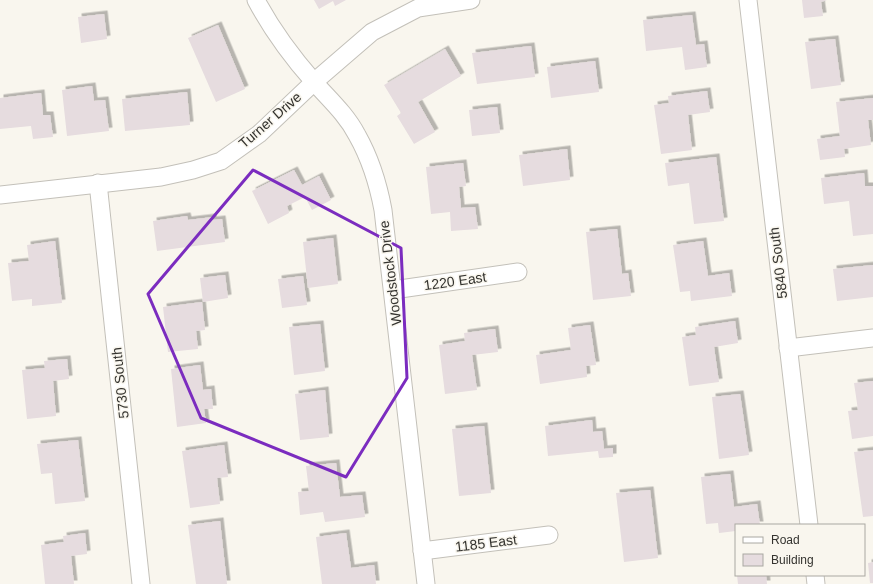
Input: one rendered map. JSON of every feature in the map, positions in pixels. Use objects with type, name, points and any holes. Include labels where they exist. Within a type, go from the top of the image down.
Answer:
[{"type":"street","name":"Woodstock Drive","points":[[256,0],[280,41],[314,82],[340,109],[357,134],[378,184],[383,210],[426,584]]},
{"type":"street","name":"Turner Drive","points":[[0,195],[161,177],[193,170],[221,160],[259,134],[314,82],[372,32],[418,8],[471,0]]},
{"type":"street","name":"5840 South","points":[[748,0],[809,524]]},
{"type":"street","name":"5730 South","points":[[98,183],[142,584]]},
{"type":"street","name":"1220 East","points":[[392,290],[518,272]]},
{"type":"street","points":[[788,348],[873,338]]},
{"type":"street","name":"1185 East","points":[[422,551],[549,535]]},
{"type":"highlighted area","points":[[253,170],[401,248],[407,378],[346,477],[201,418],[148,294]]},
{"type":"building","points":[[314,0],[346,0],[335,6],[333,1],[319,9]]},
{"type":"building","points":[[802,0],[827,0],[821,2],[823,16],[804,18]]},
{"type":"building","points":[[104,14],[107,39],[81,43],[78,17]]},
{"type":"building","points":[[692,15],[696,45],[704,44],[707,67],[685,70],[682,47],[646,51],[643,20]]},
{"type":"building","points":[[218,25],[245,89],[216,102],[188,38]]},
{"type":"building","points":[[835,39],[841,85],[811,89],[805,42]]},
{"type":"building","points":[[531,46],[535,77],[477,84],[472,53]]},
{"type":"building","points":[[445,49],[461,76],[418,102],[435,132],[414,144],[397,116],[401,113],[384,85]]},
{"type":"building","points":[[595,61],[599,92],[551,98],[547,67]]},
{"type":"building","points":[[92,86],[94,101],[105,100],[109,131],[67,136],[62,90]]},
{"type":"building","points":[[707,91],[710,112],[688,115],[692,150],[661,154],[654,105],[669,103],[668,96]]},
{"type":"building","points":[[187,92],[190,125],[125,131],[122,99]]},
{"type":"building","points":[[41,93],[43,115],[50,115],[53,137],[33,139],[31,126],[0,129],[0,98]]},
{"type":"building","points":[[873,98],[873,120],[868,120],[871,145],[844,149],[845,157],[820,160],[817,139],[840,136],[836,102]]},
{"type":"building","points":[[497,107],[500,133],[472,136],[469,110]]},
{"type":"building","points":[[567,149],[570,180],[523,186],[519,155]]},
{"type":"building","points":[[716,157],[724,221],[694,224],[689,183],[668,186],[665,163]]},
{"type":"building","points":[[463,163],[466,186],[459,187],[461,208],[475,207],[478,229],[451,231],[450,212],[431,214],[426,167]]},
{"type":"building","points":[[294,170],[302,185],[319,176],[331,200],[312,210],[305,197],[287,206],[289,213],[268,224],[252,191]]},
{"type":"building","points":[[864,173],[865,186],[873,186],[873,234],[853,236],[849,201],[824,204],[821,178]]},
{"type":"building","points":[[187,216],[188,220],[213,217],[213,220],[222,219],[225,242],[157,251],[153,221]]},
{"type":"building","points":[[617,229],[622,274],[628,273],[631,296],[593,300],[586,232]]},
{"type":"building","points":[[333,238],[338,284],[308,288],[303,242]]},
{"type":"building","points":[[55,241],[62,303],[32,306],[32,299],[12,301],[8,263],[29,261],[27,245]]},
{"type":"building","points":[[703,241],[708,276],[729,273],[732,296],[691,301],[690,291],[680,292],[673,245]]},
{"type":"building","points":[[873,265],[873,297],[837,301],[833,269]]},
{"type":"building","points":[[225,275],[228,298],[203,302],[200,278]]},
{"type":"building","points":[[303,276],[307,305],[282,308],[278,279]]},
{"type":"building","points":[[202,302],[205,330],[196,331],[198,349],[168,352],[163,307]]},
{"type":"building","points":[[735,321],[738,343],[714,347],[719,382],[689,386],[682,337],[696,335],[695,327]]},
{"type":"building","points":[[320,324],[325,371],[294,375],[289,327]]},
{"type":"building","points":[[590,325],[596,365],[586,366],[587,377],[540,384],[536,355],[571,350],[568,328]]},
{"type":"building","points":[[495,329],[498,352],[472,355],[477,390],[445,394],[439,345],[465,341],[464,333]]},
{"type":"building","points":[[67,359],[69,379],[53,381],[56,416],[27,419],[22,370],[45,368],[44,361]]},
{"type":"building","points":[[200,365],[203,390],[211,389],[213,409],[204,409],[206,423],[177,427],[171,369]]},
{"type":"building","points":[[873,381],[873,436],[852,439],[848,411],[858,410],[854,383]]},
{"type":"building","points":[[325,390],[329,437],[300,440],[295,394]]},
{"type":"building","points":[[740,394],[749,455],[719,459],[712,397]]},
{"type":"building","points":[[592,420],[593,432],[602,431],[604,449],[613,448],[613,457],[599,458],[598,451],[548,456],[545,426]]},
{"type":"building","points":[[484,426],[491,493],[459,496],[452,429]]},
{"type":"building","points":[[78,440],[85,501],[55,504],[52,473],[41,474],[37,444]]},
{"type":"building","points":[[224,445],[228,477],[217,478],[220,504],[190,508],[182,451]]},
{"type":"building","points":[[873,450],[873,516],[863,517],[854,452]]},
{"type":"building","points":[[336,463],[340,497],[362,495],[365,517],[325,522],[323,512],[300,515],[298,492],[309,491],[306,466]]},
{"type":"building","points":[[730,474],[734,507],[757,504],[760,524],[735,524],[735,531],[719,533],[718,523],[706,524],[701,477]]},
{"type":"building","points":[[650,490],[658,558],[624,562],[616,493]]},
{"type":"building","points":[[220,521],[227,584],[196,584],[188,525]]},
{"type":"building","points":[[85,533],[87,554],[71,556],[74,584],[45,584],[41,545],[64,542],[63,536]]},
{"type":"building","points":[[346,533],[351,568],[374,565],[376,584],[322,584],[316,537]]},
{"type":"building","points":[[873,562],[873,583],[870,583],[868,563]]},
{"type":"building","points":[[737,576],[766,576],[767,584],[738,584]]}]
